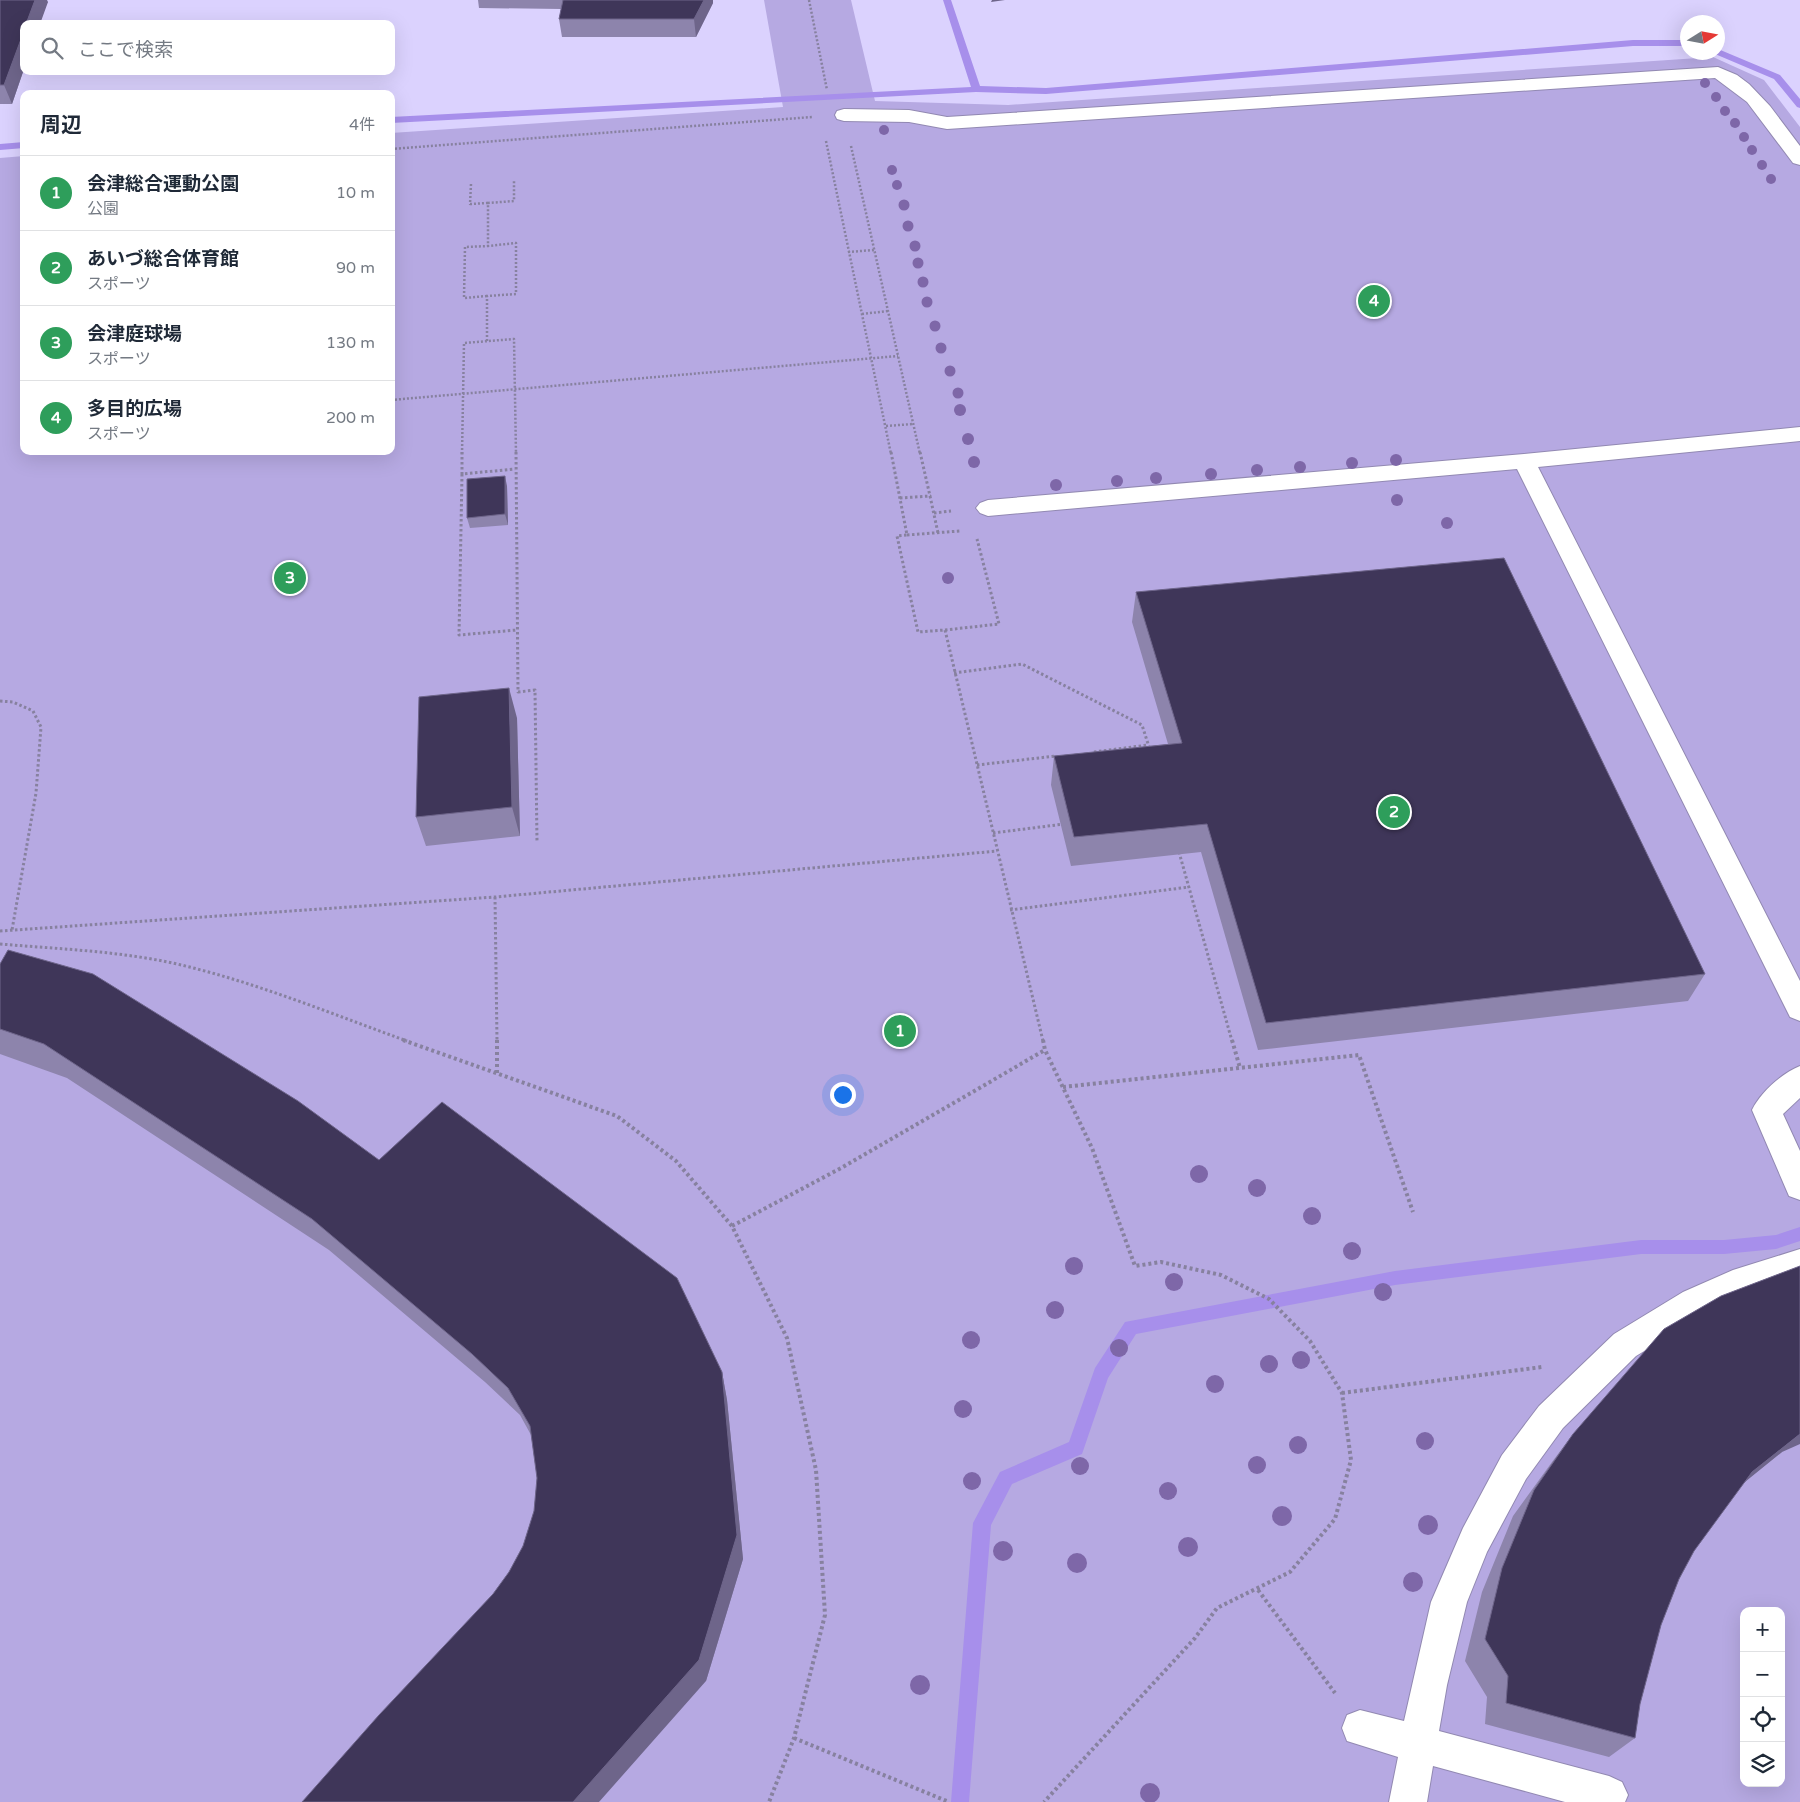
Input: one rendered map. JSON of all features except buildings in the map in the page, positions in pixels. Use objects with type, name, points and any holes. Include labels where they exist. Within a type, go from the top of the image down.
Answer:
[{"type":"lane","points":[[838,115],[909,116],[947,122],[1718,72],[1732,78],[1751,95],[1800,159]]},
{"type":"lane","points":[[988,508],[1524,461],[1800,434]]},
{"type":"lane","points":[[1524,461],[1800,1009]]},
{"type":"lane","points":[[1800,1079],[1767,1110],[1800,1186]]},
{"type":"lane","points":[[1408,1802],[1418,1743],[1449,1602],[1475,1540],[1514,1467],[1551,1417],[1625,1345],[1694,1304],[1733,1285],[1770,1271],[1800,1263]]},
{"type":"lane","points":[[1360,1728],[1609,1795]]},
{"type":"path","points":[[808,0],[874,250],[938,533]]},
{"type":"path","points":[[395,149],[838,115]]},
{"type":"path","points":[[821,116],[907,535]]},
{"type":"path","points":[[470,184],[470,204],[514,201],[514,180]]},
{"type":"path","points":[[488,203],[488,246]]},
{"type":"path","points":[[516,244],[516,294],[464,298],[465,248],[488,246],[516,244]]},
{"type":"path","points":[[848,252],[874,250]]},
{"type":"path","points":[[487,296],[487,341]]},
{"type":"path","points":[[862,314],[888,311]]},
{"type":"path","points":[[517,630],[459,636],[464,343],[514,339],[518,692],[534,690],[537,842]]},
{"type":"path","points":[[395,400],[898,356]]},
{"type":"path","points":[[886,426],[913,424]]},
{"type":"path","points":[[462,474],[515,469]]},
{"type":"path","points":[[900,498],[930,496]]},
{"type":"path","points":[[965,530],[897,536],[918,632],[999,624],[974,529]]},
{"type":"path","points":[[945,630],[1010,910],[1045,1050],[1092,1148],[1135,1266],[1161,1262],[1221,1275],[1269,1299],[1310,1341],[1342,1393],[1351,1460],[1335,1519],[1290,1572],[1258,1590],[1217,1608],[1195,1638],[1044,1802]]},
{"type":"path","points":[[954,673],[1022,664],[1142,725],[1151,755]]},
{"type":"path","points":[[0,701],[13,702],[33,711],[41,727],[36,793],[12,930]]},
{"type":"path","points":[[1091,752],[1148,745]]},
{"type":"path","points":[[977,766],[1058,756]]},
{"type":"path","points":[[993,833],[1070,824]]},
{"type":"path","points":[[1178,849],[1240,1068]]},
{"type":"path","points":[[0,931],[495,897],[996,851]]},
{"type":"path","points":[[1010,910],[1189,887]]},
{"type":"path","points":[[495,897],[497,1073]]},
{"type":"path","points":[[0,944],[106,953],[177,964],[261,989],[617,1116],[676,1161],[732,1226],[787,1338],[816,1470],[825,1615],[794,1738],[769,1802]]},
{"type":"path","points":[[732,1226],[843,1167],[1045,1050]]},
{"type":"path","points":[[1063,1087],[1359,1055],[1413,1212]]},
{"type":"path","points":[[1342,1393],[1544,1366]]},
{"type":"path","points":[[1258,1590],[1360,1728]]},
{"type":"path","points":[[794,1738],[949,1802]]},
{"type":"shaded area","points":[[764,0],[851,0],[875,101],[1008,105],[1680,59],[1720,60],[1764,80],[1800,127],[1800,1802],[0,1802],[0,158],[20,156],[20,455],[395,455],[395,133],[783,107]]},
{"type":"waterway","points":[[947,0],[976,89]]},
{"type":"waterway","points":[[976,89],[1046,91],[1633,43],[1680,43]]},
{"type":"waterway","points":[[1725,55],[1777,77],[1800,105]]},
{"type":"waterway","points":[[395,120],[976,89]]},
{"type":"waterway","points":[[0,147],[20,145]]},
{"type":"waterway","points":[[960,1802],[982,1523],[1006,1478],[1076,1448],[1101,1374],[1131,1327],[1395,1278],[1641,1247],[1724,1247],[1776,1242],[1800,1234]]},
{"type":"place","name":"多目的広場","points":[[1374,301]]},
{"type":"place","name":"会津庭球場","points":[[290,578]]},
{"type":"place","name":"あいづ総合体育館","points":[[1394,812]]},
{"type":"place","name":"会津総合運動公園","points":[[900,1031]]}]
